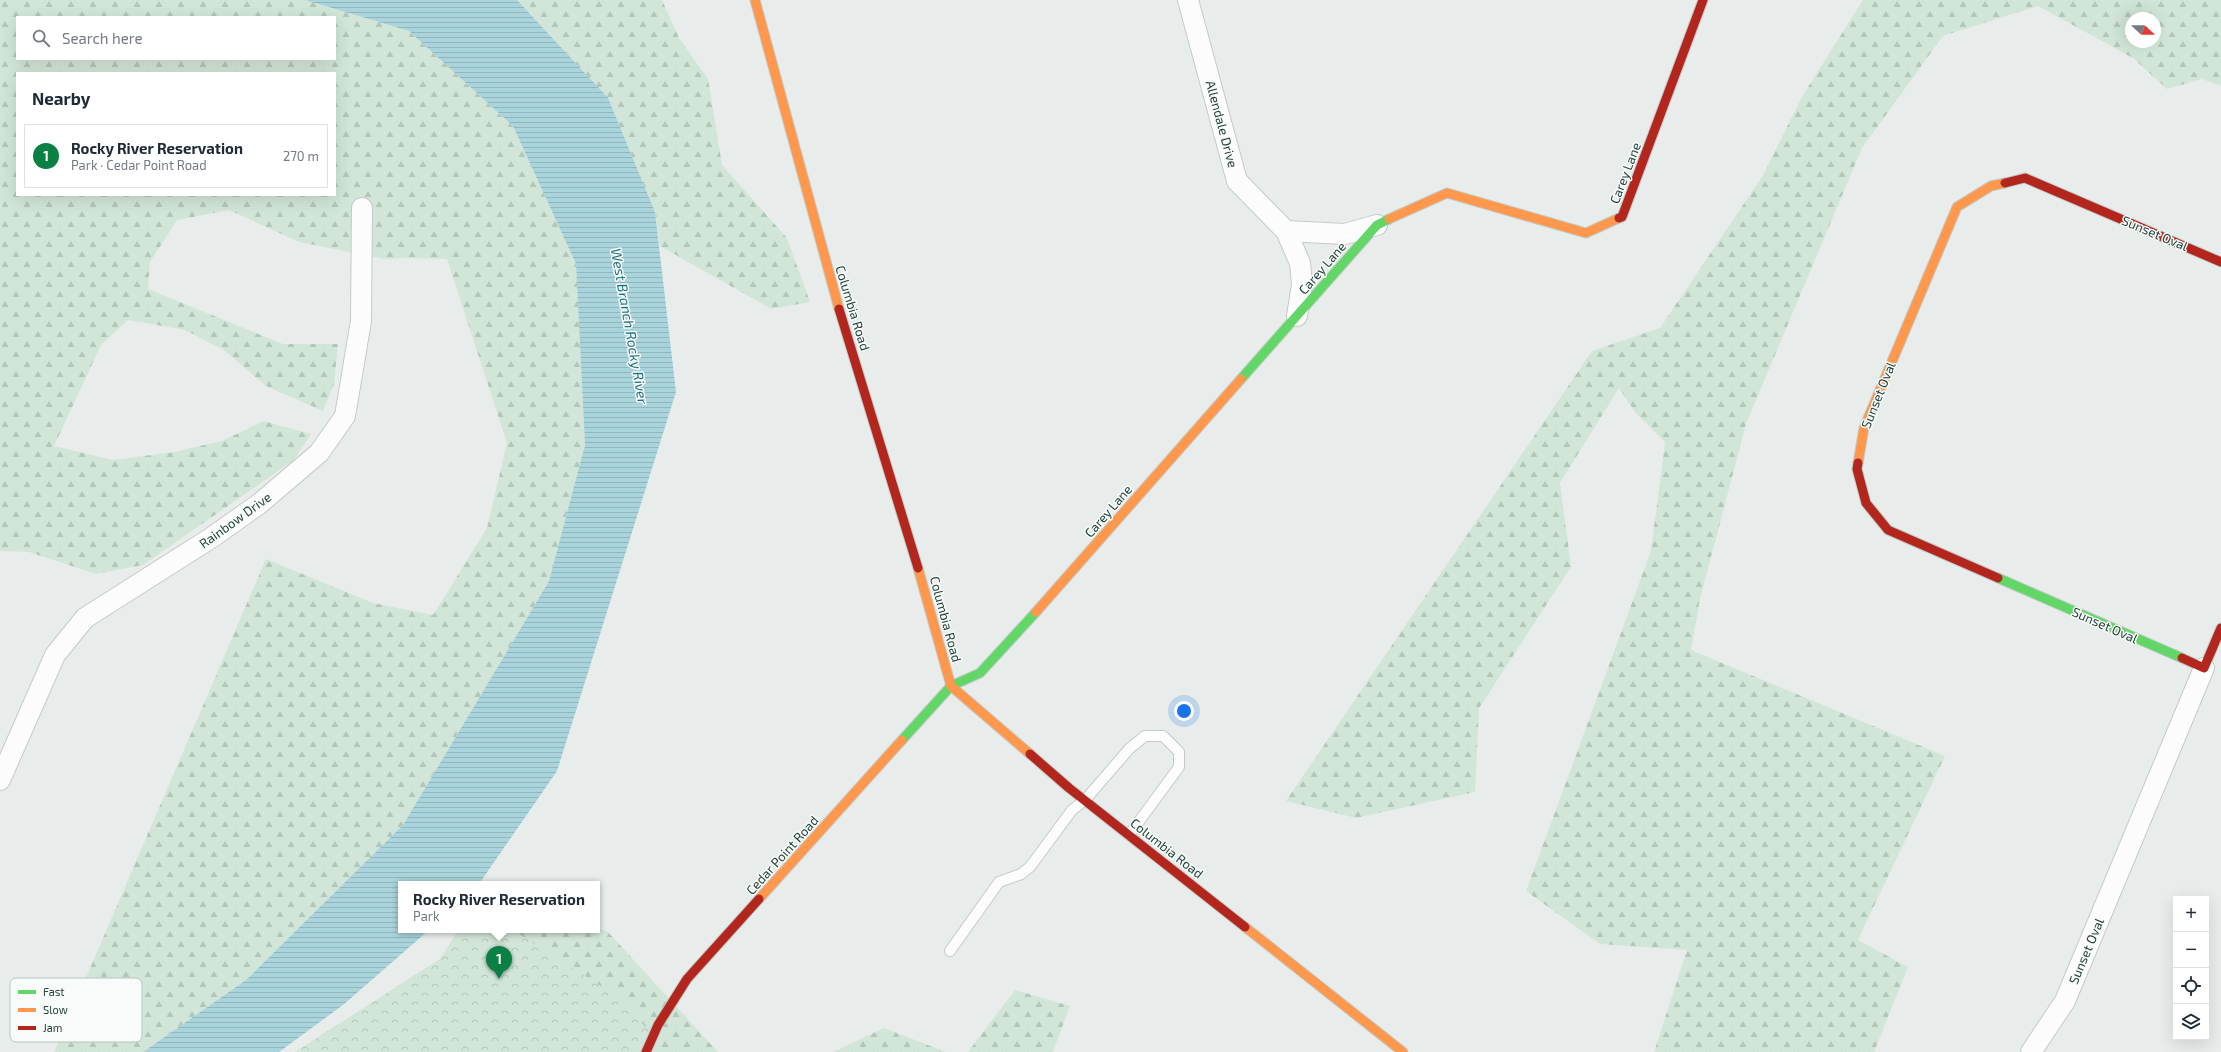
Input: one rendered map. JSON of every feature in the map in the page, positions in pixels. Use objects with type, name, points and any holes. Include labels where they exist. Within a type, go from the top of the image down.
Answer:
[{"type":"street","name":"Columbia Road","points":[[755,0],[830,282],[912,542],[952,686],[1085,800],[1403,1052]]},
{"type":"street","name":"Allendale Drive","points":[[1188,0],[1237,181],[1286,231],[1300,263],[1302,285],[1297,316]]},
{"type":"street","name":"Carey Lane","points":[[952,686],[980,672],[1014,636],[1377,225],[1447,193],[1586,233],[1622,217],[1702,0]]},
{"type":"street","name":"Sunset Oval","points":[[2204,668],[1888,530],[1866,503],[1857,469],[1864,428],[1957,207],[1991,186],[2025,178],[2221,262]]},
{"type":"street","name":"Rainbow Drive","points":[[0,780],[55,655],[85,618],[211,538],[259,504],[319,454],[345,416],[361,321],[362,208]]},
{"type":"street","points":[[1286,231],[1345,234],[1377,225]]},
{"type":"street","name":"Sunset Oval","points":[[2031,1052],[2065,1001],[2221,628]]},
{"type":"street","name":"Cedar Point Road","points":[[646,1052],[658,1025],[687,979],[952,686]]},
{"type":"lane","points":[[950,951],[1000,882],[1021,874],[1030,867],[1072,810],[1085,800],[1138,740],[1145,736],[1157,735],[1169,740],[1179,752],[1179,767],[1129,835]]},
{"type":"green space","points":[[0,0],[305,0],[409,31],[513,126],[576,264],[585,445],[549,581],[403,825],[246,980],[143,1052],[54,1052],[58,1042],[142,1042],[142,978],[86,978],[266,559],[373,603],[433,615],[487,528],[507,443],[447,259],[384,259],[299,242],[229,210],[177,220],[150,262],[148,289],[283,344],[338,344],[334,384],[323,411],[266,386],[224,350],[185,330],[128,320],[101,345],[54,446],[113,460],[174,452],[222,441],[263,421],[311,434],[294,460],[143,565],[96,574],[29,552],[0,551]]},
{"type":"green space","points":[[517,0],[662,0],[679,38],[708,79],[722,165],[787,238],[810,302],[771,309],[660,246],[655,212],[608,99]]},
{"type":"green space","points":[[1863,0],[2221,0],[2221,86],[2202,79],[2167,89],[2133,58],[2038,6],[1943,36],[1862,148],[1746,424],[1700,599],[1691,650],[1945,756],[1858,940],[1908,967],[1874,1052],[1654,1052],[1687,950],[1600,944],[1526,891],[1651,551],[1665,442],[1635,412],[1619,388],[1560,483],[1571,567],[1479,708],[1475,792],[1356,818],[1286,801],[1592,351],[1660,328],[1762,177],[1803,95]]},
{"type":"green space","points":[[600,929],[608,932],[718,1052],[295,1052],[440,959],[457,933],[600,933]]},
{"type":"green space","points":[[457,933],[518,933],[621,999],[649,1031],[644,1052],[295,1052],[440,959]]},
{"type":"green space","points":[[1015,990],[1070,1006],[1053,1052],[968,1052]]},
{"type":"green space","points":[[884,1028],[946,1052],[833,1052]]},
{"type":"water","name":"West Branch Rocky River","points":[[305,0],[517,0],[608,98],[655,212],[676,392],[557,771],[481,881],[398,881],[398,933],[426,933],[343,1005],[279,1052],[143,1052],[246,980],[403,825],[549,581],[585,445],[576,264],[513,126],[409,31]]},
{"type":"traffic: fast","points":[[1241,379],[1377,225],[1389,219]]},
{"type":"traffic: fast","points":[[1998,578],[2182,658]]},
{"type":"traffic: fast","points":[[902,740],[951,686],[980,673],[1036,612]]},
{"type":"traffic: slow","points":[[755,0],[839,309]]},
{"type":"traffic: slow","points":[[1858,463],[1864,428],[1957,207],[1991,186],[2005,183]]},
{"type":"traffic: slow","points":[[1389,219],[1447,193],[1586,233],[1619,218]]},
{"type":"traffic: slow","points":[[1036,612],[1241,379]]},
{"type":"traffic: slow","points":[[918,568],[951,686],[1030,754]]},
{"type":"traffic: slow","points":[[759,899],[902,740]]},
{"type":"traffic: slow","points":[[1245,927],[1403,1052]]},
{"type":"traffic: jam","points":[[1619,218],[1622,217],[1703,0]]},
{"type":"traffic: jam","points":[[2005,183],[2025,178],[2221,262]]},
{"type":"traffic: jam","points":[[839,309],[918,568]]},
{"type":"traffic: jam","points":[[1858,463],[1857,469],[1866,503],[1888,530],[1998,578]]},
{"type":"traffic: jam","points":[[2182,658],[2204,668],[2221,628]]},
{"type":"traffic: jam","points":[[1030,754],[1069,788],[1245,927]]},
{"type":"traffic: jam","points":[[646,1052],[658,1025],[687,979],[759,899]]},
{"type":"place","name":"Rocky River Reservation","points":[[499,979]]}]
